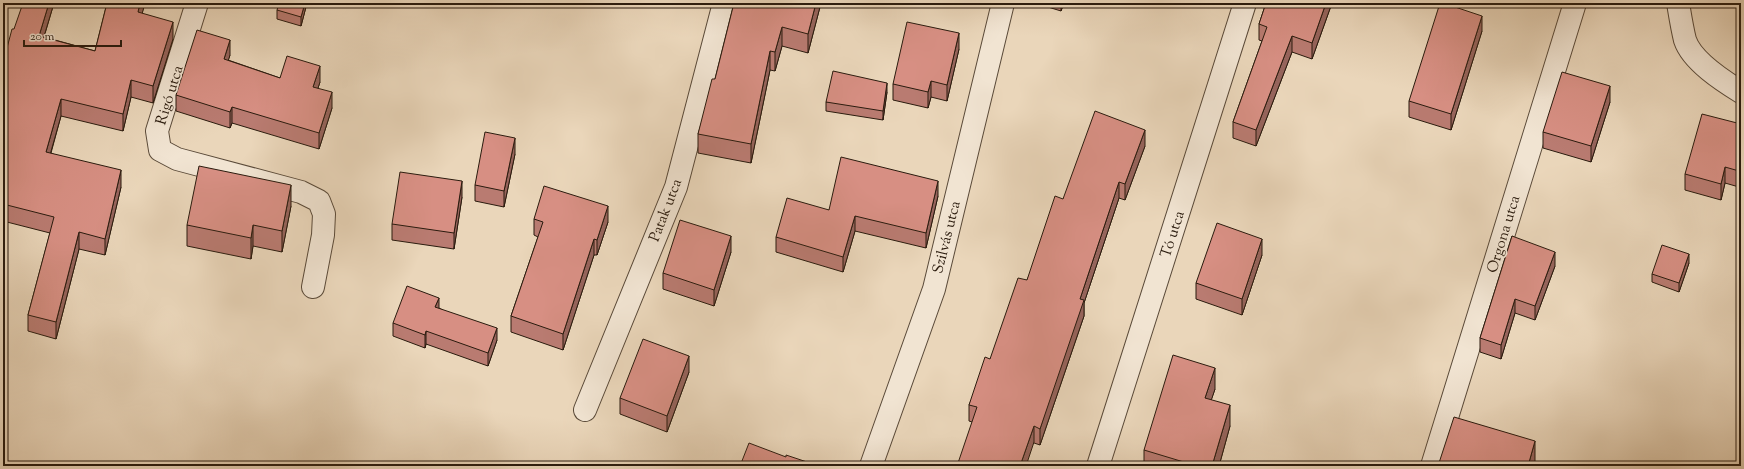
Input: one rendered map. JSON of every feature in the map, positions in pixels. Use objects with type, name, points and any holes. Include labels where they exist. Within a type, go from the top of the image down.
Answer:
[{"type":"street","name":"Rigó utca","points":[[197,3],[158,131],[160,150],[177,159],[301,192],[319,201],[324,214],[323,235],[312,287]]},
{"type":"street","name":"Patak utca","points":[[586,410],[676,186],[724,3]]},
{"type":"street","name":"Szilvás utca","points":[[871,466],[934,289],[1004,3]]},
{"type":"street","name":"Tó utca","points":[[1098,466],[1245,3]]},
{"type":"street","name":"Orgona utca","points":[[1432,466],[1575,3]]},
{"type":"street","points":[[1678,3],[1685,41],[1700,61],[1720,79],[1741,92]]},
{"type":"building","points":[[23,3],[49,3],[39,36],[95,51],[107,3],[140,3],[138,12],[173,22],[153,86],[131,80],[123,114],[61,99],[46,152],[121,170],[105,239],[79,232],[56,322],[28,315],[54,217],[3,204],[3,63],[12,29],[14,29]]},
{"type":"building","points":[[279,3],[305,3],[301,17],[277,10]]},
{"type":"building","points":[[734,3],[816,3],[808,34],[782,27],[775,52],[770,51],[751,144],[698,134],[712,79],[715,79]]},
{"type":"building","points":[[1266,3],[1326,3],[1312,43],[1292,36],[1256,130],[1233,122],[1267,27],[1259,24]]},
{"type":"building","points":[[1440,3],[1482,16],[1451,114],[1409,101]]},
{"type":"building","points":[[907,22],[959,33],[947,85],[931,81],[928,92],[893,84]]},
{"type":"building","points":[[197,30],[230,40],[224,59],[280,78],[287,56],[320,66],[313,87],[332,92],[319,133],[232,107],[230,112],[176,95]]},
{"type":"building","points":[[833,71],[887,83],[883,111],[826,102]]},
{"type":"building","points":[[1562,72],[1610,86],[1591,146],[1543,132]]},
{"type":"building","points":[[1095,111],[1145,130],[1125,184],[1119,182],[1080,299],[1084,300],[1040,429],[1034,426],[1020,466],[957,466],[977,407],[969,405],[985,357],[990,359],[1018,278],[1027,280],[1055,196],[1063,199]]},
{"type":"building","points":[[1702,114],[1741,124],[1741,163],[1739,171],[1725,167],[1721,184],[1685,174]]},
{"type":"building","points":[[485,132],[515,138],[504,191],[475,185]]},
{"type":"building","points":[[841,157],[938,181],[926,233],[855,216],[843,257],[776,237],[787,198],[829,210]]},
{"type":"building","points":[[199,166],[291,185],[282,231],[253,225],[251,238],[187,225]]},
{"type":"building","points":[[400,172],[462,181],[454,233],[392,224]]},
{"type":"building","points":[[544,186],[608,206],[597,240],[594,239],[563,334],[511,316],[543,222],[534,219]]},
{"type":"building","points":[[680,220],[731,236],[714,290],[663,273]]},
{"type":"building","points":[[1217,223],[1262,239],[1242,299],[1196,283]]},
{"type":"building","points":[[1512,236],[1555,252],[1535,306],[1515,299],[1501,345],[1480,338]]},
{"type":"building","points":[[1662,245],[1689,254],[1679,283],[1652,274]]},
{"type":"building","points":[[407,286],[439,298],[435,307],[497,328],[488,353],[426,331],[425,335],[393,323]]},
{"type":"building","points":[[643,339],[689,356],[667,416],[620,398]]},
{"type":"building","points":[[1173,355],[1215,368],[1205,398],[1230,405],[1212,466],[1197,466],[1144,450]]},
{"type":"building","points":[[1454,417],[1535,441],[1528,466],[1438,466]]},
{"type":"building","points":[[749,443],[786,457],[786,455],[819,466],[740,466]]}]
